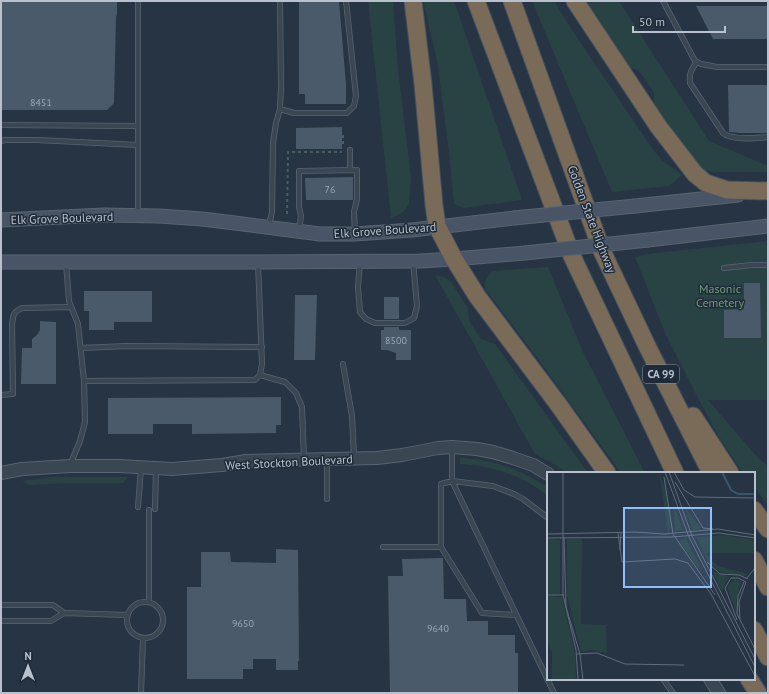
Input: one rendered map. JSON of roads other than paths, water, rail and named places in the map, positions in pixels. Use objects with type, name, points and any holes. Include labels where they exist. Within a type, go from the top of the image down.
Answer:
[{"type":"highway","points":[[413,1],[437,226],[454,259],[477,296],[558,404],[606,472]]},
{"type":"highway","name":"CA 99","points":[[476,1],[572,256],[675,472]]},
{"type":"highway","name":"Golden State Highway","points":[[512,1],[602,251],[648,348],[710,472]]},
{"type":"highway","points":[[575,1],[658,126],[695,174],[706,183],[727,190],[768,191]]},
{"type":"highway","points":[[648,348],[729,472]]},
{"type":"highway","points":[[755,511],[768,529]]},
{"type":"highway","points":[[755,562],[768,587]]},
{"type":"highway","points":[[755,632],[768,657]]},
{"type":"highway","points":[[750,680],[758,693]]},
{"type":"main road","name":"Elk Grove Boulevard","points":[[1,220],[104,215],[138,216],[202,219],[320,234],[356,234],[412,230],[437,226],[768,191]]},
{"type":"main road","points":[[1,262],[413,261],[525,253],[768,226]]},
{"type":"street","name":"West Stockton Boulevard","points":[[1,473],[22,469],[70,466],[120,466],[172,469],[246,461],[354,459],[402,455],[438,448],[452,447],[493,452],[513,458],[547,473]]},
{"type":"street","points":[[711,680],[719,693]]},
{"type":"lane","points":[[138,1],[138,216]]},
{"type":"lane","points":[[269,227],[272,212],[273,143],[280,109],[280,1]]},
{"type":"lane","points":[[280,109],[294,113],[347,113],[354,106],[356,96],[346,1]]},
{"type":"lane","points":[[663,1],[695,61],[701,64],[717,67],[768,67]]},
{"type":"lane","points":[[697,62],[689,75],[690,83],[723,133],[731,137],[768,137]]},
{"type":"lane","points":[[1,125],[138,126]]},
{"type":"lane","points":[[1,141],[37,140],[138,145]]},
{"type":"lane","points":[[350,150],[350,170]]},
{"type":"lane","points":[[298,231],[301,216],[299,207],[299,171],[357,170],[357,198],[354,212],[356,234]]},
{"type":"lane","points":[[360,261],[358,287],[360,312],[366,319],[375,323],[405,323],[414,318],[417,306],[413,261]]},
{"type":"lane","points":[[66,262],[69,301],[78,324],[81,348],[84,381],[85,422],[80,441],[70,466]]},
{"type":"lane","points":[[84,381],[255,380],[260,375],[262,364],[258,262]]},
{"type":"lane","points":[[724,268],[768,265]]},
{"type":"lane","points":[[1,395],[13,394],[12,326],[13,316],[16,311],[22,308],[71,307]]},
{"type":"lane","points":[[81,348],[127,346],[262,347]]},
{"type":"lane","points":[[344,364],[352,416],[354,459]]},
{"type":"lane","points":[[260,375],[285,382],[296,393],[302,407],[304,460]]},
{"type":"lane","points":[[452,447],[452,481],[547,679]]},
{"type":"lane","points":[[327,459],[327,499]]},
{"type":"lane","points":[[138,507],[141,468]]},
{"type":"lane","points":[[155,509],[156,468]]},
{"type":"lane","points":[[516,615],[482,613],[441,547],[441,484],[452,481],[492,486],[523,499],[547,517]]},
{"type":"lane","points":[[149,510],[149,602]]},
{"type":"lane","points":[[383,547],[441,547]]},
{"type":"lane","points":[[142,601],[149,602],[155,604],[160,609],[163,620],[161,630],[153,637],[143,638],[133,634],[127,625],[126,615],[132,606],[142,601]]},
{"type":"lane","points":[[1,605],[53,605],[64,613]]},
{"type":"lane","points":[[1,621],[51,621],[64,613],[126,615]]},
{"type":"lane","points":[[141,693],[143,638]]},
{"type":"lane","points":[[548,680],[554,693]]},
{"type":"lane","points":[[665,680],[674,693]]},
{"type":"park label","name":"Masonic Cemetery","points":[[720,295]]}]
